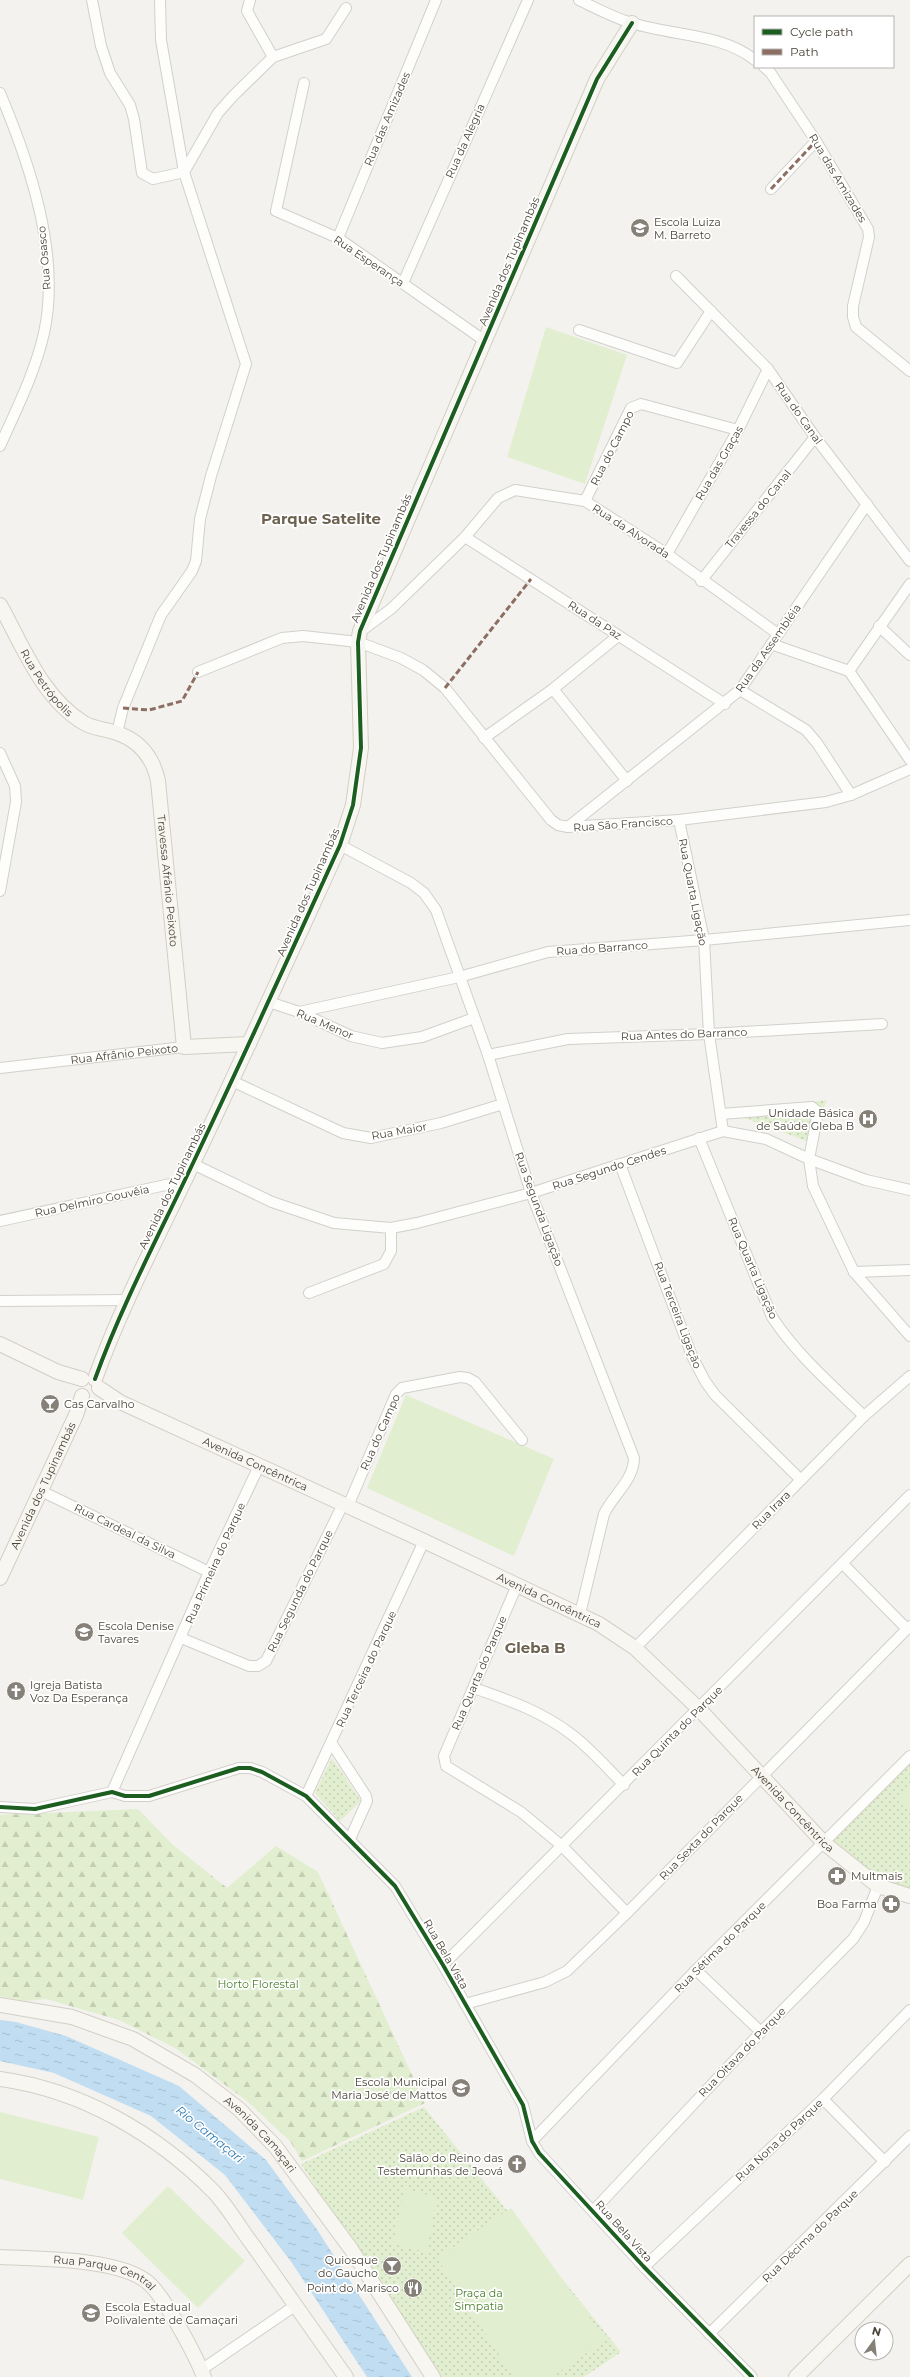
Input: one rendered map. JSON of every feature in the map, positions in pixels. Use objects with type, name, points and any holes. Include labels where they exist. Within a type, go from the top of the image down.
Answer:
[{"type":"street","points":[[92,0],[101,46],[110,73],[130,105],[134,119],[142,173],[153,179],[184,172],[218,113],[233,96],[273,57],[326,40],[346,8]]},
{"type":"street","points":[[117,733],[123,708],[160,615],[192,571],[196,561],[200,519],[211,476],[245,371],[243,354],[184,172],[161,40],[160,0]]},
{"type":"street","points":[[250,0],[247,11],[273,57]]},
{"type":"street","name":"Rua das Amizades","points":[[338,238],[436,0]]},
{"type":"street","name":"Rua da Alegria","points":[[403,283],[528,0]]},
{"type":"street","points":[[579,0],[632,23],[719,42],[746,52],[754,59]]},
{"type":"street","name":"Avenida dos Tupinambás","points":[[0,1578],[184,1181],[269,1002],[340,845],[353,805],[361,748],[359,637],[369,609],[597,79],[632,23]]},
{"type":"street","name":"Rua das Amizades","points":[[765,68],[770,72],[816,141],[868,229],[869,237],[853,306],[852,317],[856,327],[910,371]]},
{"type":"street","name":"Rua Esperança","points":[[304,83],[276,211],[338,238],[485,341]]},
{"type":"street","name":"Rua Osasco","points":[[0,93],[5,117],[40,208],[49,284],[44,333],[26,388],[0,446]]},
{"type":"street","points":[[771,189],[816,141]]},
{"type":"street","name":"Rua do Canal","points":[[676,276],[768,369],[815,437],[910,561]]},
{"type":"street","points":[[579,330],[677,363],[711,311]]},
{"type":"street","name":"Rua das Graças","points":[[667,554],[738,430],[768,369]]},
{"type":"street","name":"Rua do Campo","points":[[585,501],[631,408],[636,405],[641,404],[738,430]]},
{"type":"street","name":"Travessa do Canal","points":[[701,581],[815,437]]},
{"type":"street","name":"Rua da Alvorada","points":[[359,637],[391,609],[465,537],[498,498],[507,492],[524,490],[585,501],[667,554],[701,581],[778,634]]},
{"type":"street","name":"Rua da Assembléia","points":[[568,827],[725,704],[740,690],[867,504]]},
{"type":"street","name":"Rua da Paz","points":[[465,537],[725,704]]},
{"type":"street","points":[[849,671],[879,626],[910,584]]},
{"type":"street","name":"Rua Petrópolis","points":[[1,609],[36,672],[53,696],[70,714],[86,724],[117,733]]},
{"type":"street","points":[[369,609],[391,609]]},
{"type":"street","points":[[879,626],[910,654]]},
{"type":"street","points":[[198,672],[282,638],[303,636],[359,637]]},
{"type":"street","points":[[484,738],[553,688],[618,636]]},
{"type":"street","name":"Rua São Francisco","points":[[359,637],[423,670],[445,688],[551,820],[558,825],[568,827],[678,820],[826,802],[851,795],[910,769]]},
{"type":"street","points":[[771,644],[849,671],[910,760]]},
{"type":"street","points":[[553,688],[627,781]]},
{"type":"street","points":[[740,690],[806,730],[817,743],[851,795]]},
{"type":"street","name":"Travessa Afrânio Peixoto","points":[[117,733],[133,740],[144,750],[151,758],[156,769],[184,1047]]},
{"type":"street","points":[[0,891],[16,802],[15,786],[1,760]]},
{"type":"street","name":"Rua Quarta Ligação","points":[[678,820],[704,940],[710,1034],[720,1114],[724,1131]]},
{"type":"street","name":"Rua Segunda Ligação","points":[[340,845],[411,882],[424,893],[436,910],[488,1055],[531,1193],[634,1458],[632,1473],[610,1501],[604,1514],[580,1614]]},
{"type":"street","name":"Rua do Barranco","points":[[299,1012],[459,977],[548,952],[704,940],[910,920]]},
{"type":"street","name":"Rua Menor","points":[[269,1002],[299,1012],[351,1036],[382,1043],[422,1037],[474,1018]]},
{"type":"street","name":"Rua Antes do Barranco","points":[[488,1055],[568,1039],[710,1034],[882,1024]]},
{"type":"street","name":"Rua Afrânio Peixoto","points":[[0,1068],[184,1047],[249,1044]]},
{"type":"street","name":"Rua Maior","points":[[232,1081],[344,1133],[372,1138],[433,1124],[503,1104]]},
{"type":"street","points":[[720,1114],[812,1107],[816,1109],[818,1112],[809,1159],[814,1186],[854,1272],[910,1336]]},
{"type":"street","name":"Rua Segundo Cendes","points":[[193,1164],[272,1202],[334,1223],[391,1228],[417,1223],[531,1193],[724,1131],[766,1139],[809,1159],[880,1184],[910,1190]]},
{"type":"street","name":"Rua Quarta Ligação","points":[[699,1138],[772,1317],[787,1340],[806,1361],[864,1416]]},
{"type":"street","name":"Rua Terceira Ligação","points":[[620,1164],[692,1356],[705,1381],[715,1395],[801,1480]]},
{"type":"street","name":"Rua Delmiro Gouvêia","points":[[0,1221],[184,1181]]},
{"type":"street","points":[[309,1293],[384,1264],[391,1251],[391,1228]]},
{"type":"street","points":[[854,1272],[910,1270]]},
{"type":"street","points":[[0,1301],[129,1300]]},
{"type":"street","name":"Avenida Concêntrica","points":[[0,1344],[120,1402],[580,1614],[635,1648],[699,1709],[824,1843],[878,1886],[910,1896]]},
{"type":"street","name":"Rua Irara","points":[[635,1648],[864,1416],[910,1376]]},
{"type":"street","name":"Rua do Campo","points":[[346,1505],[396,1394],[402,1388],[460,1377],[468,1378],[475,1382],[522,1440]]},
{"type":"street","name":"Rua Primeira do Parque","points":[[112,1792],[209,1572],[259,1466]]},
{"type":"street","name":"Rua Cardeal da Silva","points":[[41,1490],[209,1572]]},
{"type":"street","name":"Rua Quinta do Parque","points":[[443,1965],[624,1785],[910,1495]]},
{"type":"street","name":"Rua Segunda do Parque","points":[[181,1638],[249,1666],[258,1666],[266,1661],[346,1505]]},
{"type":"street","name":"Rua Terceira do Parque","points":[[306,1796],[332,1744],[424,1541]]},
{"type":"street","points":[[843,1564],[909,1627]]},
{"type":"street","name":"Rua Quarta do Parque","points":[[517,1585],[444,1756],[444,1762],[446,1766],[521,1812],[562,1846]]},
{"type":"street","name":"Rua Sexta do Parque","points":[[465,2004],[545,1982],[567,1971],[627,1913],[761,1775],[909,1627]]},
{"type":"street","points":[[474,1688],[521,1704],[572,1734],[624,1785]]},
{"type":"street","points":[[332,1744],[366,1796],[367,1802],[350,1839]]},
{"type":"street","name":"Rua Sétima do Parque","points":[[532,2141],[696,1970],[910,1756]]},
{"type":"street","name":"Rua Bela Vista","points":[[0,1807],[35,1809],[112,1792],[125,1796],[149,1796],[239,1768],[250,1768],[262,1772],[306,1796],[395,1886],[443,1965],[523,2105],[532,2141],[539,2153],[644,2267],[752,2377]]},
{"type":"street","points":[[562,1846],[627,1913]]},
{"type":"street","name":"Rua Oitava do Parque","points":[[593,2211],[761,2032],[853,1939],[864,1922],[878,1886]]},
{"type":"street","points":[[696,1970],[761,2032]]},
{"type":"street","name":"Avenida Camaçari","points":[[0,2005],[72,2018],[133,2038],[195,2075],[239,2109],[275,2146],[351,2249],[433,2377]]},
{"type":"street","name":"Rua Nona do Parque","points":[[644,2267],[823,2099],[910,2010]]},
{"type":"street","points":[[0,2079],[52,2092],[92,2106],[133,2127],[177,2157],[215,2193],[346,2377]]},
{"type":"street","points":[[823,2099],[885,2162]]},
{"type":"street","name":"Rua Décima do Parque","points":[[709,2334],[910,2136]]},
{"type":"street","name":"Rua Parque Central","points":[[0,2257],[102,2264],[146,2280],[159,2293],[203,2373]]},
{"type":"street","points":[[796,2377],[910,2264]]},
{"type":"street","points":[[203,2373],[296,2305]]},
{"type":"green space","points":[[546,327],[627,355],[585,484],[507,457]]},
{"type":"green space","points":[[827,1100],[809,1142],[728,1112]]},
{"type":"green space","points":[[406,1395],[554,1459],[514,1556],[367,1488]]},
{"type":"green space","points":[[910,1756],[910,1896],[878,1886],[824,1843]]},
{"type":"green space","points":[[332,1758],[361,1801],[340,1821],[315,1793]]},
{"type":"green space","points":[[910,1783],[910,1810],[898,1803]]},
{"type":"green space","name":"Horto Florestal","points":[[138,1809],[172,1844],[227,1888],[276,1846],[318,1872],[425,2103],[302,2161],[290,2141],[247,2101],[175,2048],[119,2020],[46,1999],[26,2001],[0,1996],[0,1815]]},
{"type":"green space","name":"Praça da Simpatia","points":[[424,2107],[621,2352],[584,2377],[436,2377],[301,2164]]},
{"type":"green space","points":[[0,2112],[99,2137],[83,2200],[0,2179]]},
{"type":"green space","points":[[168,2186],[245,2261],[198,2308],[122,2233]]},
{"type":"green space","points":[[404,2189],[437,2197],[427,2252],[393,2244]]},
{"type":"green space","points":[[511,2208],[606,2340],[552,2377],[513,2377],[437,2258]]},
{"type":"water","name":"Rio Camaçari","points":[[0,2020],[16,2022],[66,2036],[179,2086],[266,2160],[316,2228],[412,2377],[367,2377],[292,2263],[225,2175],[151,2116],[54,2073],[0,2061]]},
{"type":"marked path","points":[[771,189],[816,141]]},
{"type":"marked path","points":[[445,688],[531,579]]},
{"type":"marked path","points":[[123,708],[149,710],[182,701],[198,672]]},
{"type":"cycle path","points":[[95,1379],[129,1296],[231,1082],[340,845],[353,805],[361,748],[358,642],[360,631],[597,79],[632,23]]},
{"type":"cycle path","points":[[0,1807],[35,1809],[112,1792],[125,1796],[149,1796],[239,1768],[250,1768],[262,1772],[306,1796],[395,1886],[443,1965],[523,2105],[532,2141],[539,2153],[644,2267],[752,2377]]},
{"type":"place","name":"Escola Luiza M. Barreto","points":[[640,228]]},
{"type":"place","name":"Unidade Básica de Saúde Gleba B","points":[[868,1119]]},
{"type":"place","name":"Cas Carvalho","points":[[50,1404]]},
{"type":"place","name":"Escola Denise Tavares","points":[[84,1632]]},
{"type":"place","name":"Igreja Batista Voz Da Esperança","points":[[16,1691]]},
{"type":"place","name":"Multmais","points":[[837,1876]]},
{"type":"place","name":"Boa Farma","points":[[891,1904]]},
{"type":"place","name":"Escola Municipal Maria José de Mattos","points":[[461,2088]]},
{"type":"place","name":"Salão do Reino das Testemunhas de Jeová","points":[[517,2164]]},
{"type":"place","name":"Quiosque do Gaucho","points":[[392,2266]]},
{"type":"place","name":"Point do Marisco","points":[[413,2288]]},
{"type":"place","name":"Escola Estadual Polivalente de Camaçari","points":[[91,2313]]},
{"type":"district","name":"Parque Satelite","points":[[321,518]]},
{"type":"district","name":"Gleba B","points":[[535,1647]]}]
